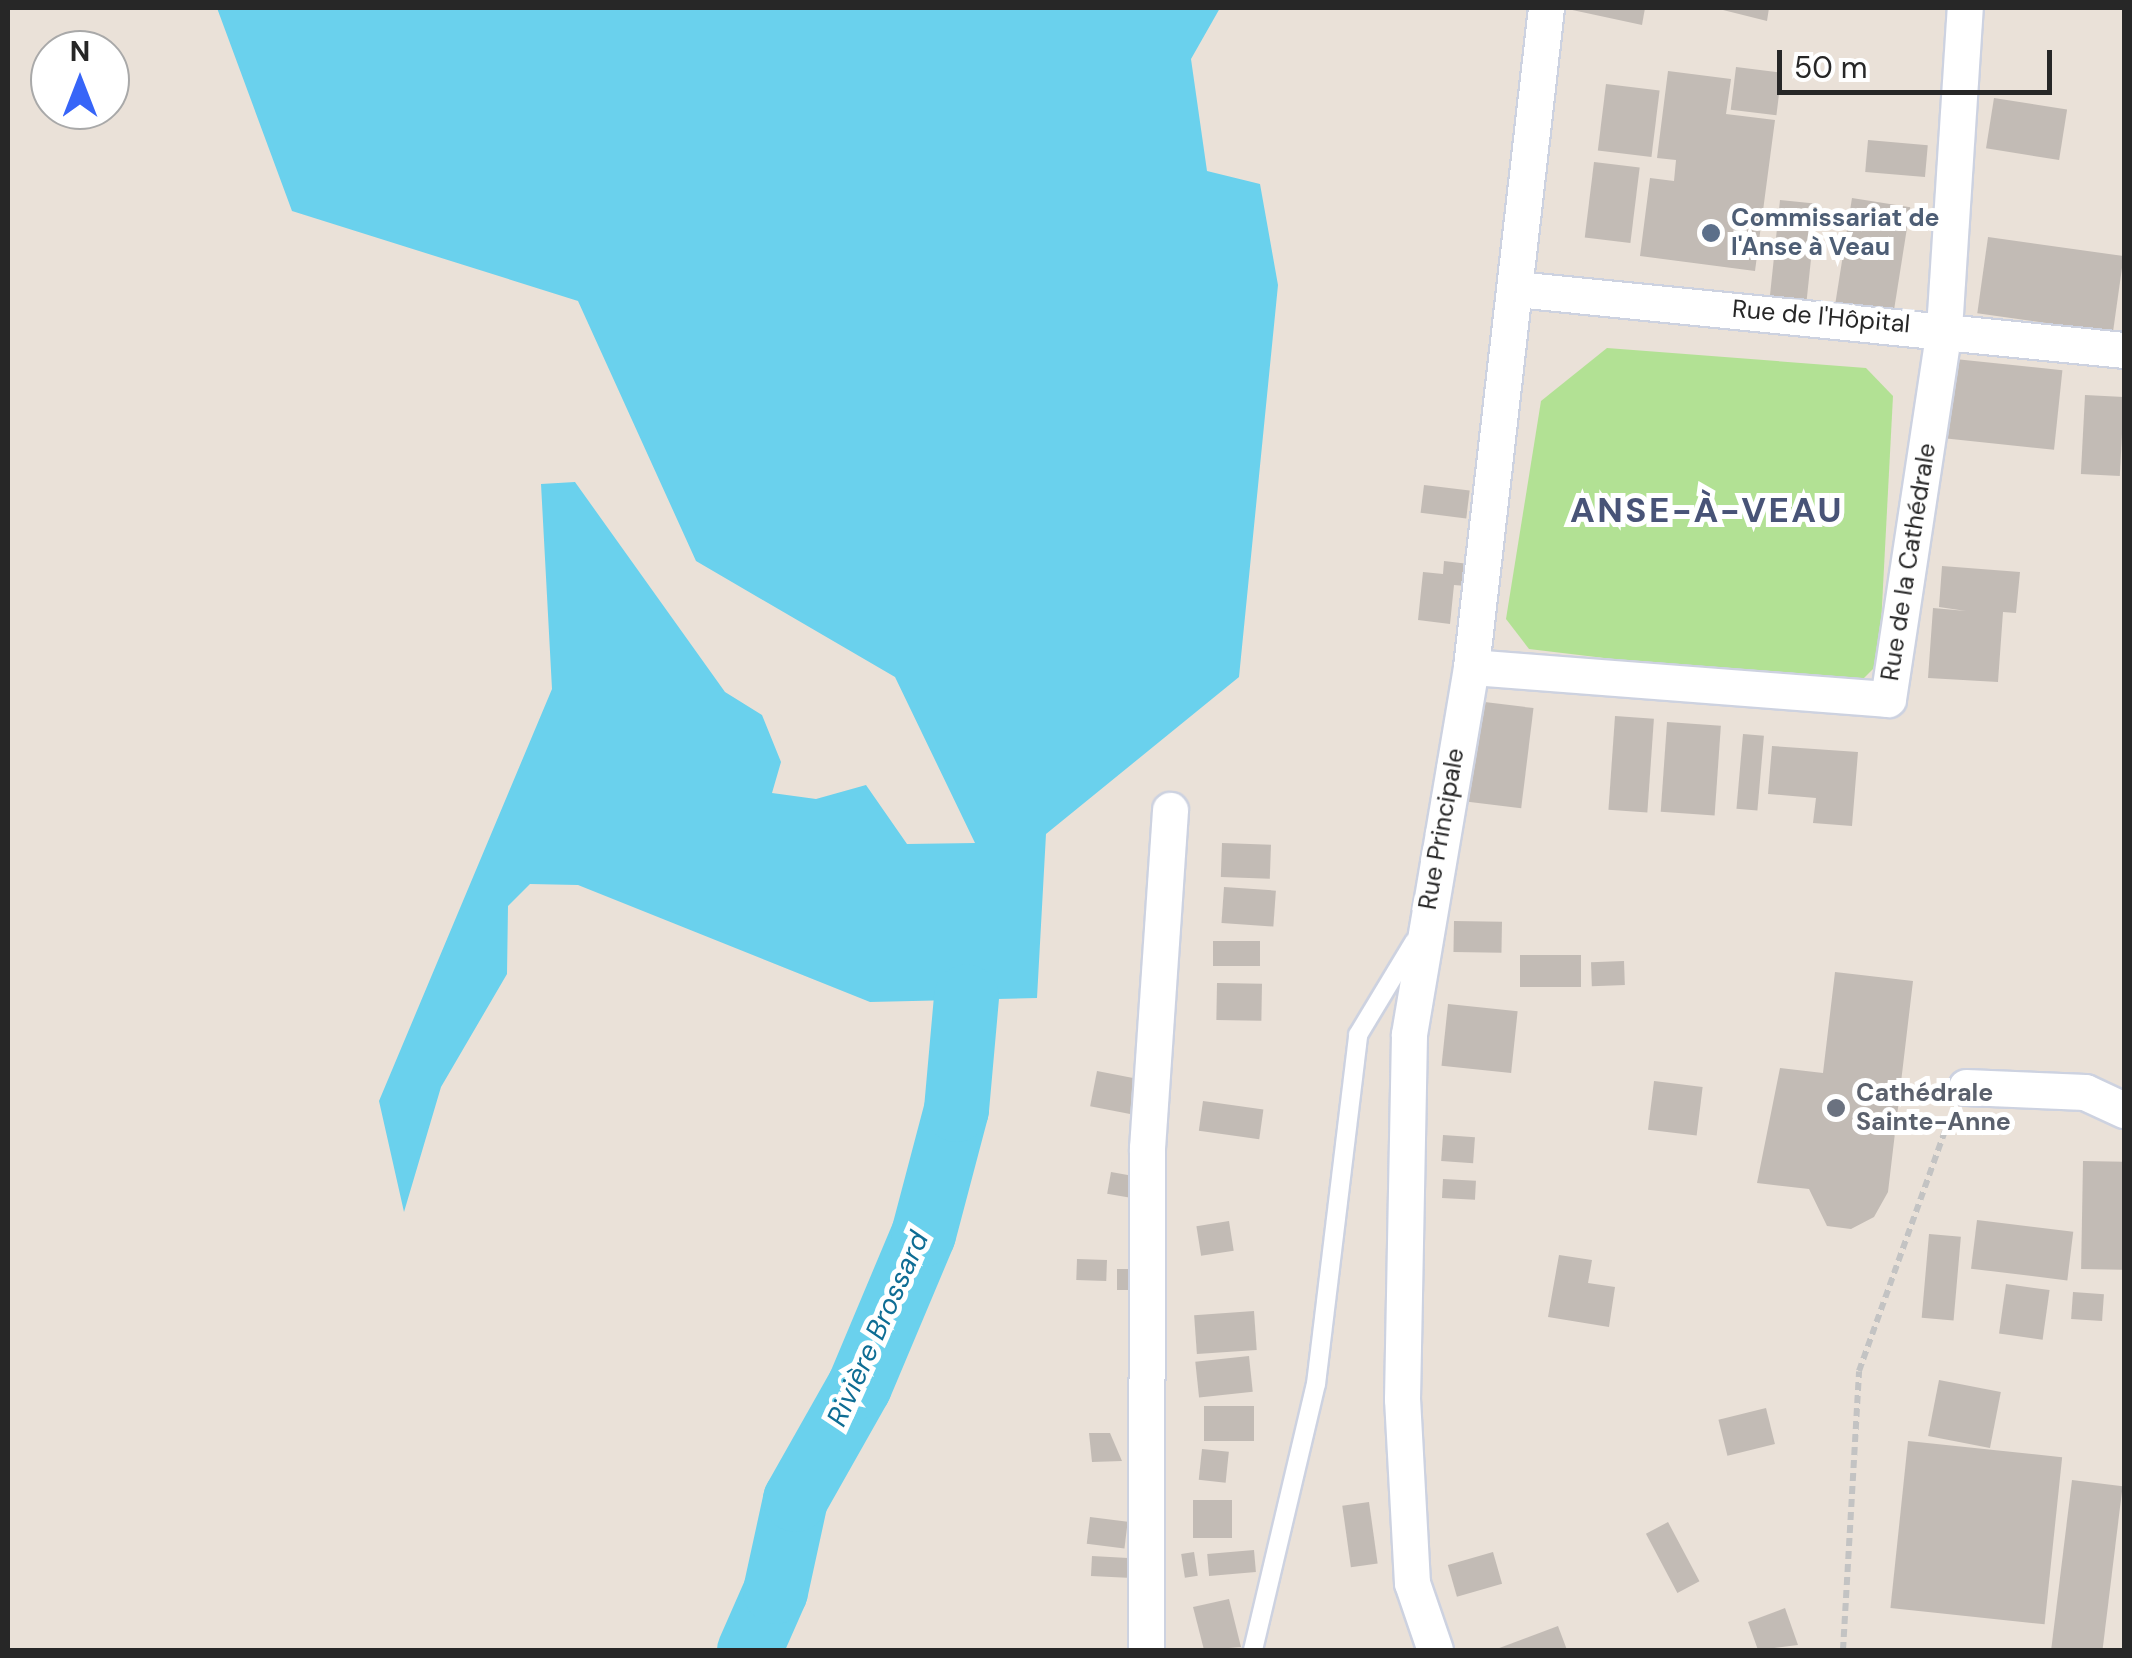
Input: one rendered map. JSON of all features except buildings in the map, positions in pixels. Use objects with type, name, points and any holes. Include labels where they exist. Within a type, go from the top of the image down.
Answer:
[{"type":"street","name":"Rue Principale","points":[[1435,1650],[1412,1583],[1402,1399],[1409,1034],[1424,925],[1471,667],[1546,8]]},
{"type":"street","name":"Rue de la Cathédrale","points":[[1471,667],[1888,699],[1944,329],[1965,8]]},
{"type":"street","name":"Rue de l'Hôpital","points":[[1516,289],[2124,350]]},
{"type":"street","points":[[1146,1650],[1147,1148],[1170,810]]},
{"type":"street","points":[[1966,1087],[2084,1092],[2124,1110]]},
{"type":"lane","points":[[1253,1650],[1316,1384],[1358,1035],[1424,925]]},
{"type":"path","points":[[1842,1650],[1859,1371],[1966,1087]]},
{"type":"green space","points":[[1607,348],[1866,368],[1893,396],[1879,663],[1854,688],[1529,649],[1506,619],[1541,401]]},
{"type":"water","points":[[217,8],[1220,8],[1191,59],[1207,171],[1260,184],[1278,285],[1239,677],[1046,834],[1037,998],[870,1002],[578,885],[530,884],[508,906],[507,974],[441,1087],[404,1212],[379,1101],[552,689],[541,484],[575,482],[725,692],[762,715],[781,762],[772,793],[816,799],[866,785],[907,844],[975,843],[895,677],[696,561],[578,301],[292,211]]},
{"type":"waterway","name":"Rivière Brossard","points":[[749,1650],[775,1591],[795,1499],[859,1386],[923,1234],[956,1109],[966,996]]},
{"type":"place","name":"Commissariat de l'Anse à Veau","points":[[1711,233]]},
{"type":"place","name":"Cathédrale Sainte-Anne","points":[[1836,1108]]},
{"type":"district","name":"ANSE-À-VEAU","points":[[1707,510]]}]
